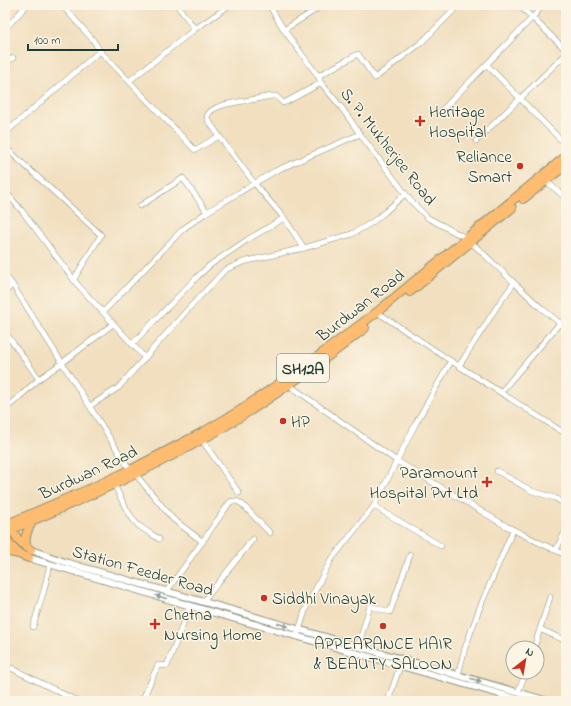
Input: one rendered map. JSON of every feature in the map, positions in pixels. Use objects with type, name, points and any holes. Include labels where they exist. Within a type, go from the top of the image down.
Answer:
[{"type":"main road","name":"Burdwan Road","points":[[7,527],[202,440],[236,420],[289,385],[323,361],[543,179],[566,156]]},
{"type":"main road","name":"Burdwan Road","points":[[543,179],[566,165]]},
{"type":"main road","name":"Burdwan Road","points":[[7,527],[33,520],[114,484],[239,411],[379,314]]},
{"type":"main road","points":[[29,552],[25,542],[28,529],[33,520]]},
{"type":"main road","points":[[7,527],[29,552]]},
{"type":"main road","points":[[5,537],[10,545],[19,554]]},
{"type":"main road","points":[[5,551],[19,554],[29,552]]},
{"type":"street","points":[[5,29],[27,5]]},
{"type":"street","points":[[62,5],[93,40],[100,51],[195,150],[218,136]]},
{"type":"street","points":[[177,5],[195,29]]},
{"type":"street","points":[[129,80],[195,29],[230,5]]},
{"type":"street","name":"S. P. Mukherjee Road","points":[[269,5],[284,30],[318,76],[321,83],[341,107],[411,201],[428,218],[468,240],[540,307],[566,328]]},
{"type":"street","points":[[284,30],[323,5]]},
{"type":"street","points":[[318,76],[358,54],[375,78],[422,42],[459,5]]},
{"type":"street","points":[[519,5],[566,50]]},
{"type":"street","points":[[442,110],[487,65],[543,5]]},
{"type":"street","points":[[5,133],[100,51]]},
{"type":"street","points":[[476,141],[566,54]]},
{"type":"street","points":[[5,63],[13,58]]},
{"type":"street","points":[[487,65],[566,145]]},
{"type":"street","points":[[304,248],[284,218],[255,184],[218,136],[207,116],[208,113],[228,104],[272,96],[276,96],[283,103],[321,83]]},
{"type":"street","points":[[103,312],[183,229],[207,212],[275,171],[360,134]]},
{"type":"street","points":[[5,147],[101,235],[74,279]]},
{"type":"street","points":[[140,206],[183,178],[207,212]]},
{"type":"street","points":[[543,179],[566,198]]},
{"type":"street","points":[[5,191],[74,279],[144,358]]},
{"type":"street","points":[[90,406],[118,388],[224,270],[243,262],[304,248],[352,234],[371,223],[405,194]]},
{"type":"street","points":[[132,344],[210,265],[247,240],[284,218]]},
{"type":"street","points":[[5,275],[133,472],[173,519],[202,542]]},
{"type":"street","points":[[459,366],[514,283]]},
{"type":"street","points":[[5,293],[12,284]]},
{"type":"street","points":[[379,314],[564,432],[566,426]]},
{"type":"street","points":[[501,392],[560,323]]},
{"type":"street","points":[[5,408],[6,409],[39,379],[113,324]]},
{"type":"street","points":[[5,332],[39,379]]},
{"type":"street","points":[[298,633],[306,608],[331,560],[374,506],[417,420],[451,361]]},
{"type":"street","points":[[289,385],[397,461],[513,530],[566,555]]},
{"type":"street","points":[[202,440],[239,494]]},
{"type":"street","points":[[497,471],[532,491],[555,498],[566,505]]},
{"type":"street","points":[[114,484],[132,519],[138,525],[159,539]]},
{"type":"street","points":[[166,592],[230,502],[233,500],[241,503],[270,533]]},
{"type":"street","points":[[374,506],[441,546]]},
{"type":"street","points":[[458,675],[465,648],[480,607],[513,530]]},
{"type":"street","points":[[556,550],[566,530]]},
{"type":"street","points":[[203,602],[253,539]]},
{"type":"street","name":"Station Feeder Road","points":[[29,552],[50,564],[190,605],[358,647],[458,675],[505,695],[518,692],[548,701]]},
{"type":"street","name":"Station Feeder Road","points":[[29,552],[203,602],[400,666],[524,701]]},
{"type":"street","points":[[358,647],[370,606],[390,612],[410,555]]},
{"type":"street","points":[[33,627],[50,564]]},
{"type":"street","points":[[537,640],[550,597]]},
{"type":"street","points":[[142,701],[158,665],[167,666],[190,605]]},
{"type":"street","points":[[540,629],[566,641]]},
{"type":"street","points":[[5,665],[77,701]]},
{"type":"street","points":[[388,701],[400,666]]},
{"type":"street","points":[[518,692],[523,680]]},
{"type":"place","name":"Heritage Hospital","points":[[420,121]]},
{"type":"place","name":"Reliance Smart","points":[[520,166]]},
{"type":"place","name":"HP","points":[[283,421]]},
{"type":"place","name":"Paramount Hospital Pvt Ltd","points":[[487,482]]},
{"type":"place","name":"Siddhi Vinayak","points":[[264,598]]},
{"type":"place","name":"Chetna Nursing Home","points":[[155,624]]},
{"type":"place","name":"APPEARANCE HAIR & BEAUTY SALOON","points":[[383,626]]}]
